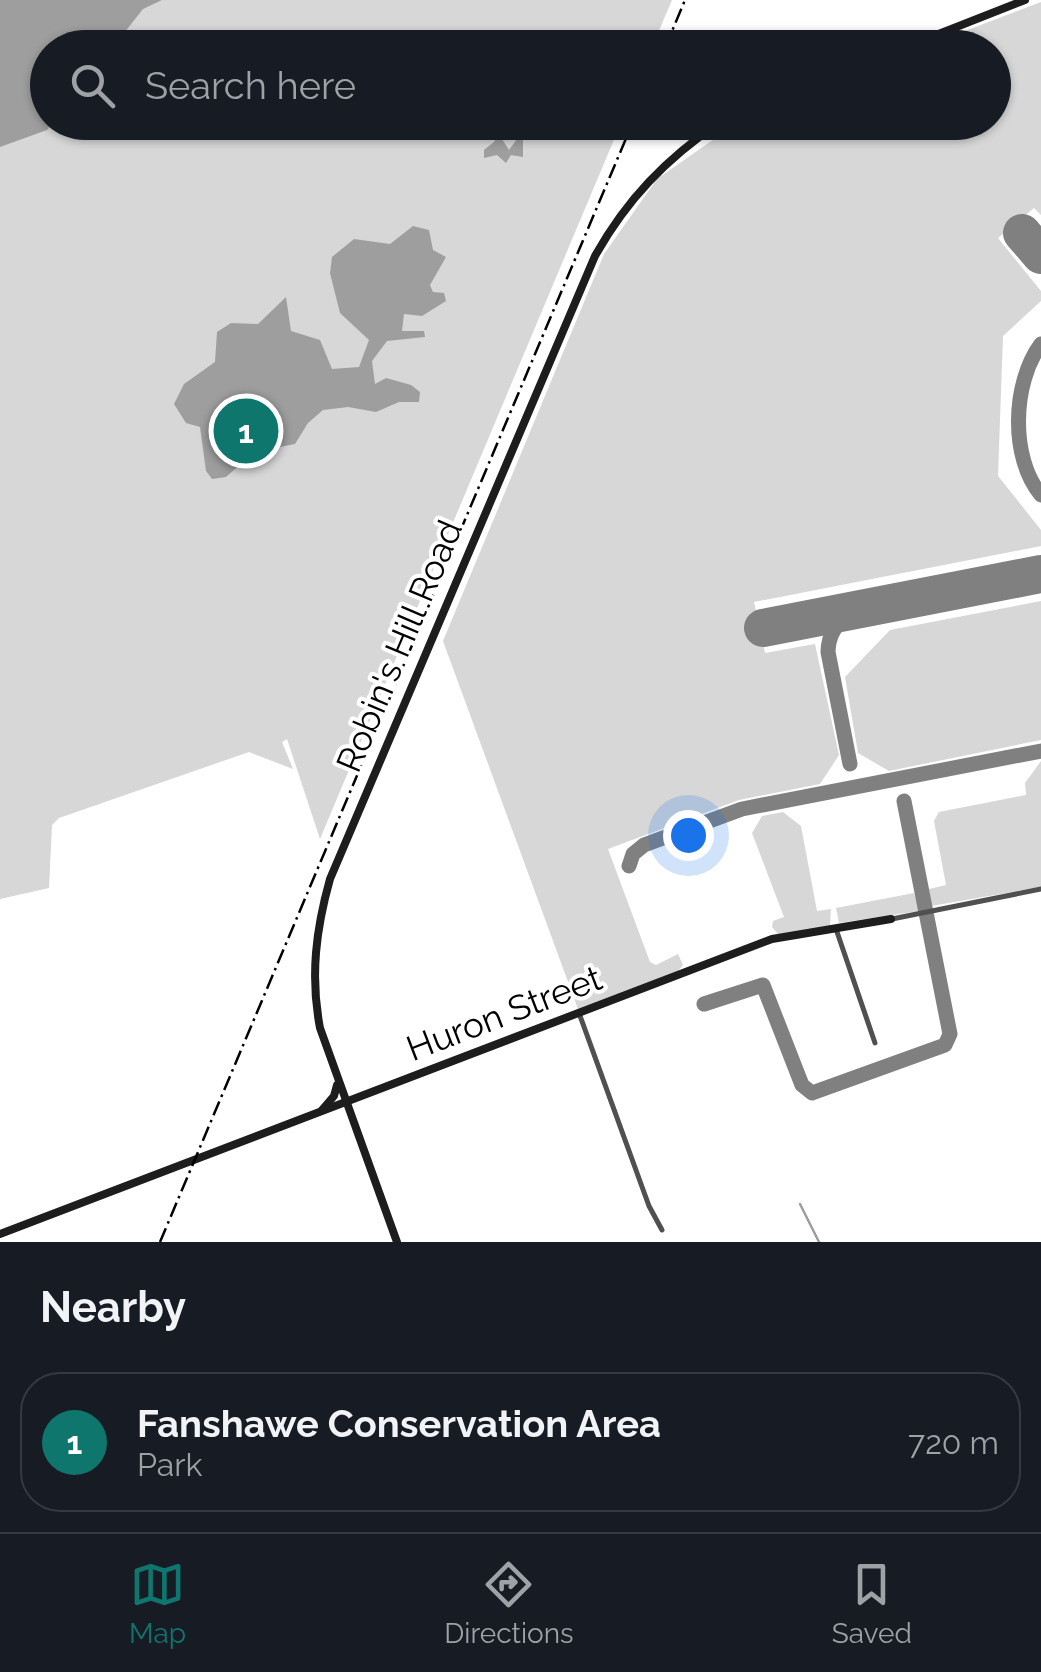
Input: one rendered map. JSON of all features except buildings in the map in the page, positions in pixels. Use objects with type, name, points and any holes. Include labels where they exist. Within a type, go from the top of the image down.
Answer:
[{"type":"main road","points":[[949,30],[1025,0]]},
{"type":"main road","name":"Robin's Hill Road","points":[[397,1242],[336,1075],[314,998],[318,923],[330,878],[595,256],[635,194],[662,165],[696,140]]},
{"type":"main road","name":"Huron Street","points":[[0,1234],[772,939],[891,920]]},
{"type":"main road","points":[[318,1113],[334,1096],[336,1075]]},
{"type":"street","name":"Huron Street","points":[[891,920],[1041,889]]},
{"type":"street","points":[[836,929],[875,1042]]},
{"type":"street","points":[[579,1013],[649,1206],[662,1230]]},
{"type":"shaded area","points":[[0,0],[672,0],[659,30],[30,30],[30,140],[614,140],[320,839],[287,739],[282,742],[293,769],[249,752],[59,818],[52,825],[49,888],[0,899]]},
{"type":"shaded area","points":[[0,0],[162,0],[143,9],[126,30],[30,30],[30,136],[0,147]]},
{"type":"shaded area","points":[[1041,2],[1041,215],[1034,208],[998,238],[1041,291],[1041,301],[1003,336],[998,476],[1041,530],[1041,546],[754,602],[765,653],[815,644],[839,755],[820,784],[739,800],[608,849],[650,962],[656,965],[678,954],[683,965],[678,971],[578,1009],[443,641],[604,254],[657,179],[713,140],[1011,140],[1011,30],[968,30]]},
{"type":"shaded area","points":[[503,140],[509,150],[516,140],[523,140],[523,157],[511,155],[506,163],[497,155],[484,158],[484,150]]},
{"type":"shaded area","points":[[413,226],[429,230],[433,250],[446,257],[430,285],[433,292],[444,293],[446,301],[422,316],[404,314],[402,331],[424,331],[425,337],[387,341],[372,361],[375,384],[386,378],[411,385],[420,392],[419,402],[399,402],[376,412],[348,407],[323,410],[308,423],[295,444],[254,452],[226,477],[212,479],[206,471],[200,427],[186,423],[174,404],[184,384],[215,362],[217,332],[231,323],[258,324],[286,297],[291,331],[320,340],[332,369],[359,367],[369,340],[340,313],[330,273],[332,257],[354,239],[390,244]]},
{"type":"shaded area","points":[[1041,601],[1041,740],[889,771],[858,753],[845,677],[890,630]]},
{"type":"shaded area","points":[[1041,761],[1041,887],[931,906],[929,889],[946,885],[934,821],[939,812],[1026,795],[1025,783]]},
{"type":"shaded area","points":[[783,812],[801,826],[817,911],[831,909],[830,927],[778,934],[772,927],[773,921],[784,917],[752,833],[762,816]]},
{"type":"shaded area","points":[[914,893],[919,911],[839,923],[836,908]]},
{"type":"waterway","points":[[800,1204],[819,1242]]},
{"type":"taxiway","points":[[1041,344],[1024,379],[1019,420],[1024,461],[1041,495]]},
{"type":"taxiway","points":[[850,764],[828,652],[830,637],[845,618],[907,602]]},
{"type":"taxiway","points":[[629,866],[633,854],[644,845],[742,809],[1041,751]]},
{"type":"taxiway","points":[[704,1004],[763,985],[802,1085],[812,1093],[945,1045],[950,1034],[904,801]]},
{"type":"runway","points":[[1022,233],[1041,255]]},
{"type":"runway","points":[[763,628],[1041,574]]},
{"type":"railway","points":[[672,30],[685,0]]},
{"type":"railway","points":[[160,1242],[625,140]]},
{"type":"place","name":"Fanshawe Conservation Area","points":[[246,431]]}]
